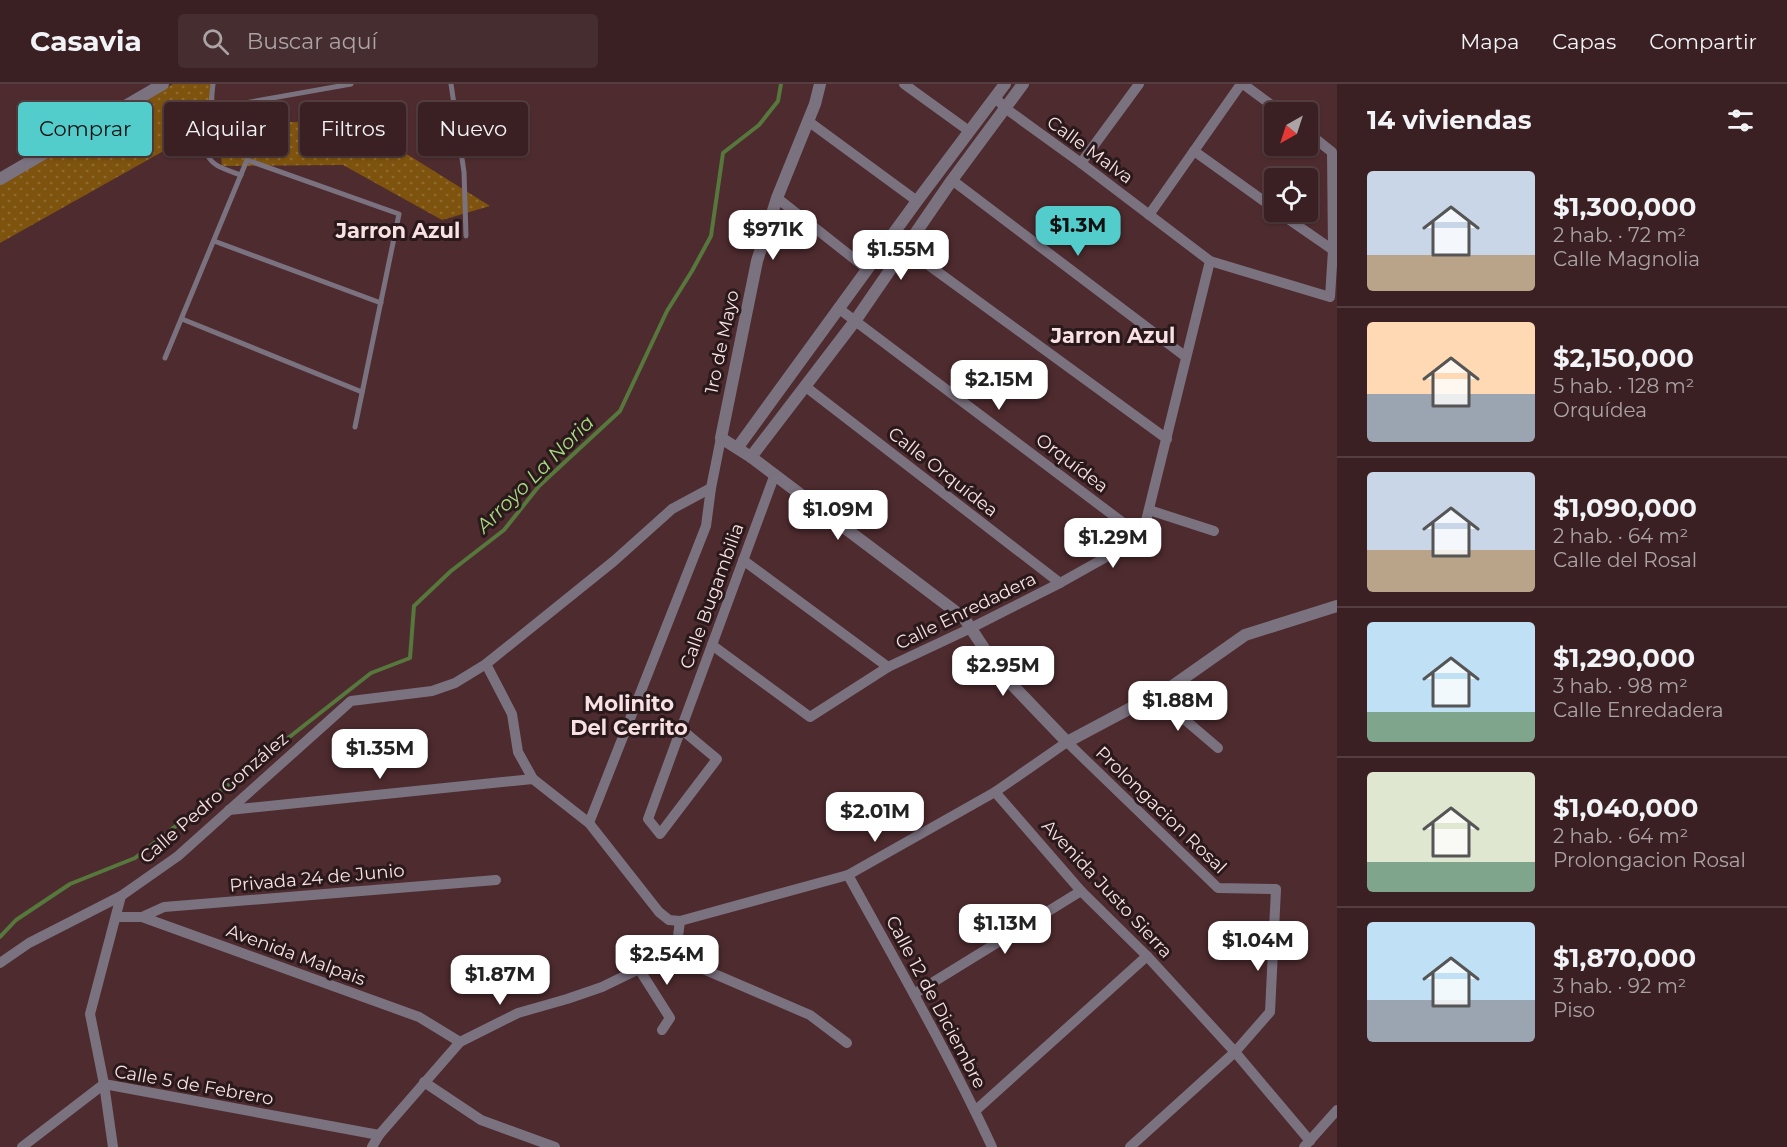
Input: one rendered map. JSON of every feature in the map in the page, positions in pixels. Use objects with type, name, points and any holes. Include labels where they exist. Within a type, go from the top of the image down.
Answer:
[{"type":"street","points":[[0,179],[163,84]]},
{"type":"street","name":"1ro de Mayo","points":[[721,438],[757,261],[777,198],[815,104],[820,84]]},
{"type":"street","points":[[903,84],[969,131]]},
{"type":"street","points":[[738,447],[838,308],[1005,84]]},
{"type":"street","points":[[751,457],[855,321],[952,180],[1023,84]]},
{"type":"street","points":[[1081,163],[1139,84]]},
{"type":"street","points":[[1149,215],[1242,84],[1267,102]]},
{"type":"street","name":"Calle Malva","points":[[995,97],[1005,108],[1210,261],[1330,297],[1333,250]]},
{"type":"street","points":[[808,121],[917,201]]},
{"type":"street","points":[[1318,141],[1332,152],[1333,250]]},
{"type":"street","points":[[1194,151],[1264,201]]},
{"type":"street","points":[[952,180],[1186,357]]},
{"type":"street","points":[[777,198],[867,269]]},
{"type":"street","points":[[1294,222],[1333,250]]},
{"type":"street","points":[[891,236],[1167,439]]},
{"type":"street","points":[[1142,537],[1210,261]]},
{"type":"street","name":"Orquídea","points":[[838,308],[1142,537]]},
{"type":"street","name":"Calle Orquídea","points":[[806,387],[1060,583]]},
{"type":"street","points":[[589,824],[706,526],[721,438],[738,447],[775,474],[964,618],[999,671],[1067,742]]},
{"type":"street","name":"Calle Bugambilia","points":[[681,729],[717,759],[660,834],[648,819],[681,729],[712,645],[743,560],[775,474]]},
{"type":"street","points":[[711,488],[672,510],[614,561],[486,664],[512,714],[518,752],[533,779],[589,824],[659,912],[669,920],[680,921],[848,875],[995,792],[1067,742],[1174,685],[1245,635],[1337,606]]},
{"type":"street","points":[[1149,510],[1214,531]]},
{"type":"street","name":"Calle Enredadera","points":[[712,645],[810,717],[888,667],[1060,583],[1142,537]]},
{"type":"street","points":[[743,560],[888,667]]},
{"type":"street","name":"Calle Pedro González","points":[[0,963],[29,943],[121,896],[178,856],[351,701],[432,691],[455,682],[486,664]]},
{"type":"street","points":[[1156,694],[1218,748]]},
{"type":"street","name":"Prolongacion Rosal","points":[[1067,742],[1218,888],[1276,889],[1270,1012],[1235,1053]]},
{"type":"street","points":[[229,810],[533,779]]},
{"type":"street","name":"Avenida Justo Sierra","points":[[995,792],[1081,891],[1147,956],[1235,1053],[1307,1144],[1337,1110]]},
{"type":"street","name":"Calle 12 de Diciembre","points":[[848,875],[914,994],[992,1147]]},
{"type":"street","name":"Privada 24 de Junio","points":[[142,917],[165,907],[496,880]]},
{"type":"street","points":[[914,994],[1081,891]]},
{"type":"street","points":[[113,1147],[104,1084],[90,1014],[121,896]]},
{"type":"street","name":"Avenida Malpais","points":[[117,916],[142,917],[419,1017],[460,1042]]},
{"type":"street","points":[[676,951],[680,921]]},
{"type":"street","points":[[372,1147],[379,1135],[460,1042],[518,1013],[602,987],[676,951]]},
{"type":"street","points":[[676,951],[703,969],[810,1015],[847,1043]]},
{"type":"street","points":[[975,1112],[1147,956]]},
{"type":"street","points":[[639,969],[670,1018],[662,1030]]},
{"type":"street","points":[[1130,1147],[1235,1053]]},
{"type":"street","points":[[424,1082],[482,1120],[537,1144],[555,1147]]},
{"type":"street","name":"Calle 5 de Febrero","points":[[22,1147],[104,1084],[379,1135]]},
{"type":"lane","points":[[212,102],[213,84]]},
{"type":"lane","points":[[250,102],[351,84]]},
{"type":"lane","points":[[451,84],[464,172],[466,236]]},
{"type":"lane","points":[[207,156],[212,163],[241,175]]},
{"type":"lane","points":[[165,358],[247,160],[399,214],[355,427]]},
{"type":"lane","points":[[214,241],[381,303]]},
{"type":"lane","points":[[182,319],[362,392]]},
{"type":"shaded area","points":[[173,84],[213,84],[215,102],[164,102],[164,151],[0,243],[0,182],[46,156],[152,156],[152,102],[141,102]]},
{"type":"shaded area","points":[[288,122],[300,122],[300,156],[406,156],[406,154],[490,206],[442,220],[343,165],[222,166],[221,156],[288,156]]},
{"type":"waterway","name":"Arroyo La Noria","points":[[0,937],[16,920],[70,884],[135,858],[371,673],[410,658],[414,606],[451,571],[504,530],[539,486],[620,411],[667,311],[711,236],[723,153],[759,125],[778,101],[781,84]]},
{"type":"district","name":"Jarron Azul","points":[[398,230]]},
{"type":"district","name":"Jarron Azul","points":[[1113,335]]},
{"type":"district","name":"Molinito Del Cerrito","points":[[629,715]]}]
